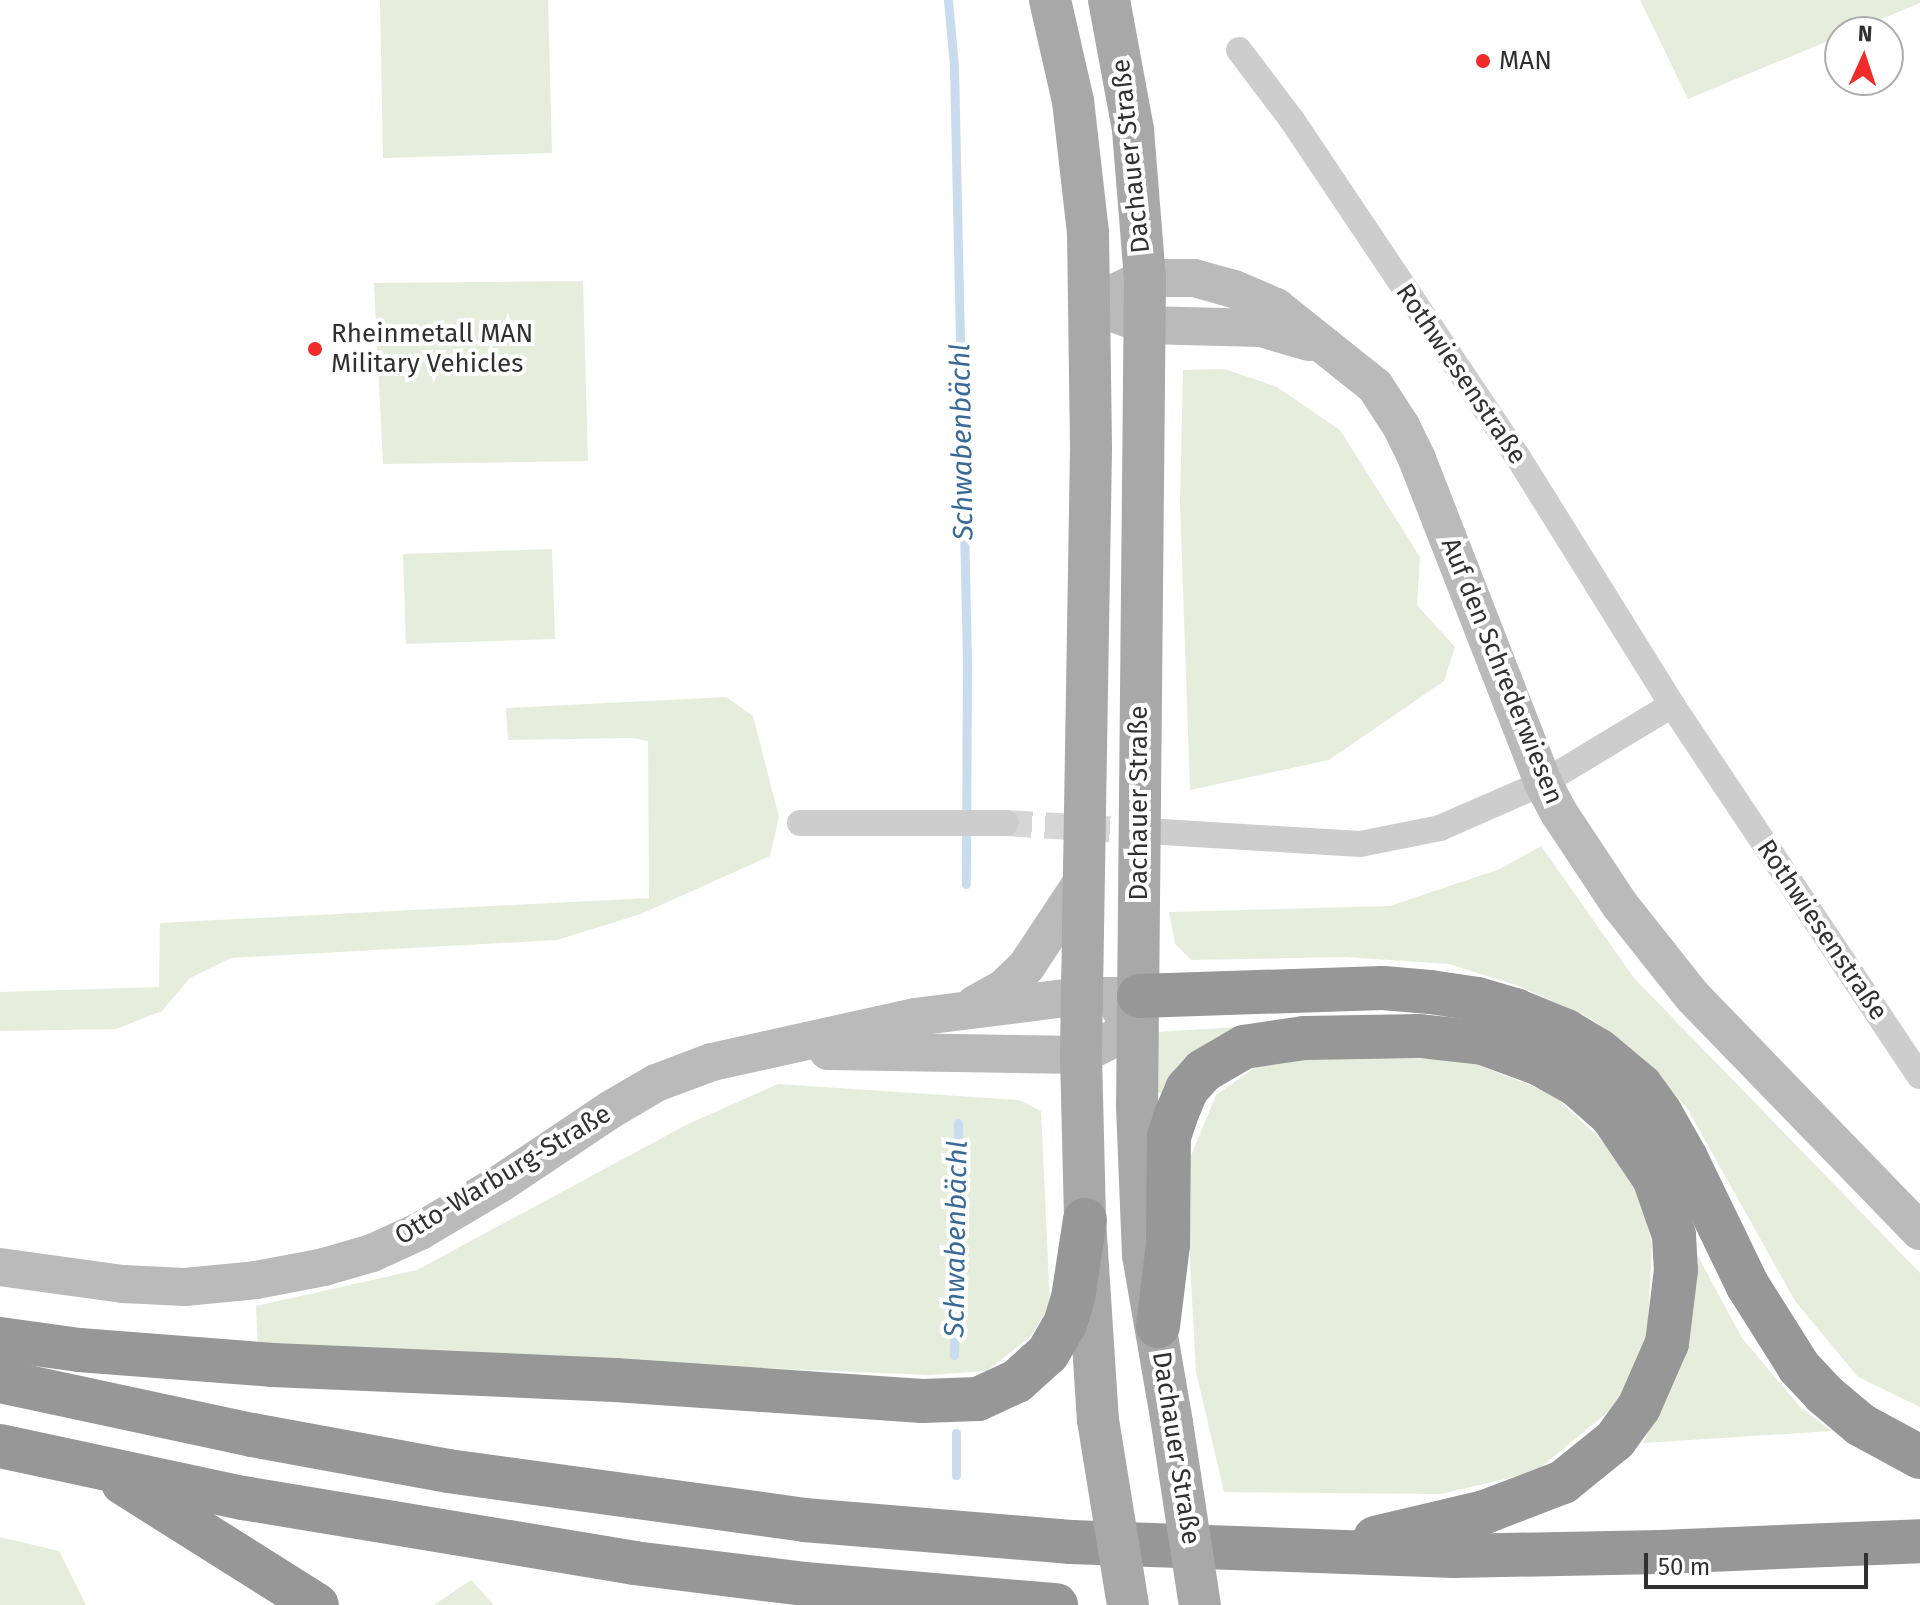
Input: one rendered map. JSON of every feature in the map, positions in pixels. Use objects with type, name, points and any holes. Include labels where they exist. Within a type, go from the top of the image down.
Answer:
[{"type":"highway","points":[[1138,1006],[1383,988],[1477,999],[1515,1010],[1566,1031],[1598,1050],[1641,1086],[1660,1112],[1686,1158],[1748,1286],[1799,1367],[1824,1394],[1861,1425],[1920,1457]]},
{"type":"highway","points":[[1158,1326],[1168,1245],[1169,1137],[1187,1089],[1203,1071],[1244,1047],[1304,1038],[1420,1036],[1483,1043],[1540,1064],[1577,1085],[1612,1116],[1638,1150],[1662,1198],[1674,1235],[1674,1306],[1667,1343],[1654,1379],[1615,1440],[1563,1482],[1523,1500],[1319,1551]]},
{"type":"highway","points":[[0,1339],[79,1350],[273,1365],[615,1380],[922,1401],[978,1399],[1017,1381],[1048,1353],[1065,1324],[1073,1298],[1085,1220]]},
{"type":"highway","points":[[0,1381],[252,1435],[448,1471],[804,1520],[1071,1542],[1454,1556],[1645,1553],[1920,1541]]},
{"type":"highway","points":[[0,1446],[243,1498],[634,1563],[804,1584],[1033,1604]]},
{"type":"highway","points":[[97,1467],[317,1605]]},
{"type":"main road","name":"Dachauer Straße","points":[[1050,0],[1073,101],[1088,232],[1091,449],[1081,996],[1085,1220],[1098,1420],[1128,1605]]},
{"type":"main road","name":"Dachauer Straße","points":[[1109,0],[1133,130],[1145,278],[1137,1106],[1143,1255],[1158,1326],[1200,1605]]},
{"type":"main road","name":"Auf den Schrederwiesen","points":[[1089,305],[1145,278],[1194,278],[1234,289],[1276,307],[1375,386],[1401,426],[1543,783],[1620,905],[1693,997],[1920,1231]]},
{"type":"main road","name":"Auf den Schrederwiesen","points":[[1089,305],[1146,325],[1261,328],[1330,348]]},
{"type":"main road","points":[[960,1010],[988,999],[1026,967],[1082,882]]},
{"type":"main road","name":"Otto-Warburg-Straße","points":[[0,1267],[123,1284],[185,1287],[256,1280],[372,1253],[447,1215],[656,1083],[712,1062],[960,1010],[1081,996],[1138,1006]]},
{"type":"main road","points":[[1081,1055],[1117,1037],[1138,1006]]},
{"type":"main road","name":"Otto-Warburg-Straße","points":[[761,1050],[1081,1055]]},
{"type":"street","name":"Rothwiesenstraße","points":[[1239,50],[1292,120],[1516,454],[1672,705],[1919,1076]]},
{"type":"street","points":[[1163,832],[1360,844],[1440,828],[1543,783],[1672,705]]},
{"type":"street","points":[[800,823],[1006,823]]},
{"type":"green space","points":[[380,0],[548,0],[552,153],[383,158]]},
{"type":"green space","points":[[1640,0],[1920,0],[1920,3],[1889,16],[1824,16],[1824,43],[1688,99]]},
{"type":"green space","points":[[583,281],[588,461],[383,464],[374,283]]},
{"type":"green space","points":[[1225,369],[1277,387],[1340,430],[1420,557],[1417,605],[1455,647],[1444,681],[1329,760],[1190,790],[1180,502],[1183,370]]},
{"type":"green space","points":[[552,549],[555,639],[406,644],[403,554]]},
{"type":"green space","points":[[726,697],[753,716],[779,817],[770,856],[641,914],[557,940],[231,958],[190,978],[162,1011],[116,1029],[0,1031],[0,992],[159,987],[160,923],[649,898],[648,741],[632,738],[508,740],[506,708]]},
{"type":"green space","points":[[1541,846],[1634,978],[1920,1273],[1920,1407],[1858,1377],[1795,1301],[1687,1108],[1650,1068],[1592,1019],[1519,986],[1449,964],[1345,957],[1191,960],[1175,944],[1169,912],[1390,906],[1500,869]]},
{"type":"green space","points":[[1253,1026],[1164,1096],[1155,1090],[1157,1032]]},
{"type":"green space","points":[[1270,1057],[1463,1059],[1552,1094],[1634,1170],[1652,1244],[1647,1344],[1614,1407],[1535,1472],[1441,1494],[1224,1492],[1196,1372],[1185,1170],[1216,1095]]},
{"type":"green space","points":[[778,1084],[1019,1100],[1041,1111],[1050,1304],[1032,1335],[987,1371],[930,1375],[258,1347],[256,1306],[417,1270],[686,1125]]},
{"type":"green space","points":[[1693,1247],[1742,1338],[1800,1407],[1832,1431],[1643,1443],[1687,1351]]},
{"type":"green space","points":[[0,1537],[59,1551],[86,1605],[0,1605]]},
{"type":"green space","points":[[471,1580],[494,1605],[434,1605]]},
{"type":"waterway","name":"Schwabenbächl","points":[[948,0],[954,66],[967,661],[966,884]]},
{"type":"waterway","name":"Schwabenbächl","points":[[954,1355],[958,1123]]},
{"type":"waterway","name":"Schwabenbächl","points":[[956,1433],[956,1475]]},
{"type":"tunnel","points":[[1006,823],[1154,832]]},
{"type":"place","name":"MAN","points":[[1483,61]]},
{"type":"place","name":"Rheinmetall MAN Military Vehicles","points":[[315,349]]}]
